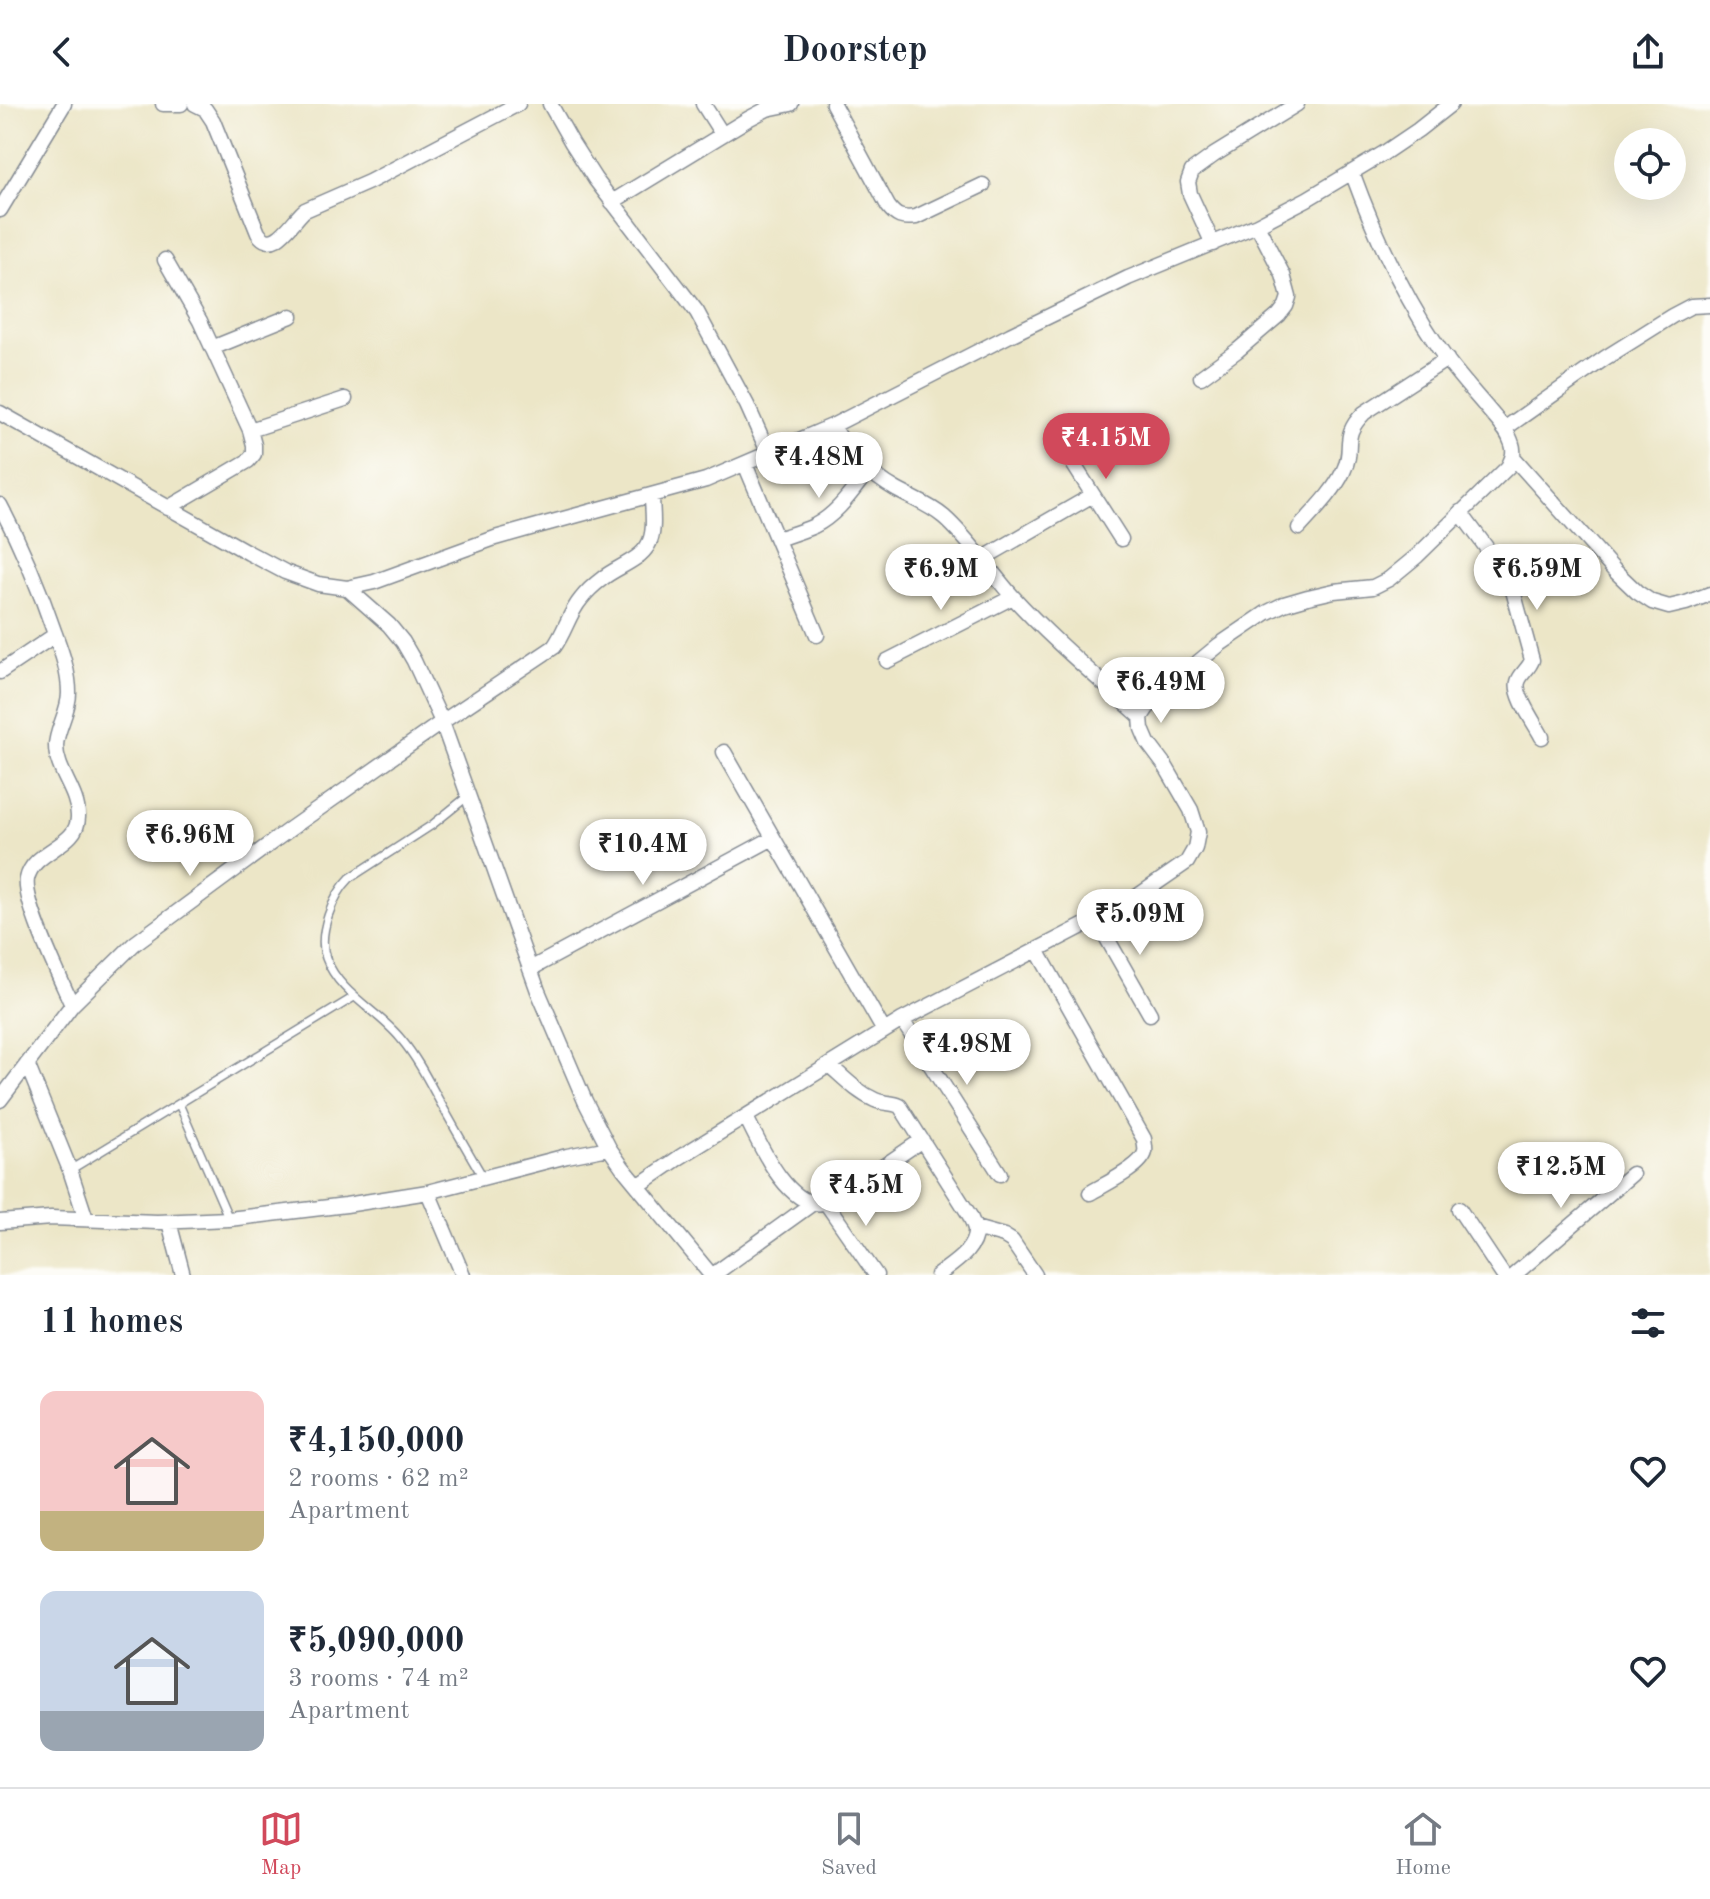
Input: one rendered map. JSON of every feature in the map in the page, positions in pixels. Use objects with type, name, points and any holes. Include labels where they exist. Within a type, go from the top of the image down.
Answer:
[{"type":"street","points":[[0,210],[64,104]]},
{"type":"street","points":[[163,104],[181,104]]},
{"type":"street","points":[[195,104],[205,109],[213,121],[258,233],[267,241],[279,238],[305,210],[369,182],[518,104]]},
{"type":"street","points":[[550,104],[612,202],[697,312],[769,454]]},
{"type":"street","points":[[703,104],[722,134]]},
{"type":"street","points":[[612,202],[767,109],[791,104]]},
{"type":"street","points":[[833,104],[895,215],[904,219],[916,217],[983,185]]},
{"type":"street","points":[[1213,244],[1190,194],[1188,182],[1192,171],[1297,104]]},
{"type":"street","points":[[0,413],[285,572],[318,584],[347,588],[400,574],[495,538],[706,480],[769,454],[832,426],[1128,278],[1257,225],[1352,172],[1418,130],[1451,104]]},
{"type":"street","points":[[1141,717],[1191,668],[1266,613],[1308,597],[1373,587],[1389,579],[1417,556],[1508,467],[1513,457],[1513,445],[1504,429],[1447,359],[1420,318],[1368,216],[1352,172]]},
{"type":"street","points":[[1201,377],[1238,350],[1286,306],[1289,297],[1283,275],[1257,225]]},
{"type":"street","points":[[165,260],[200,321],[254,445],[254,454],[248,461],[168,508]]},
{"type":"street","points":[[1504,429],[1605,358],[1672,316],[1691,306],[1708,308]]},
{"type":"street","points":[[212,348],[291,316]]},
{"type":"street","points":[[1299,528],[1337,483],[1344,470],[1349,433],[1354,424],[1364,413],[1447,359]]},
{"type":"street","points":[[250,430],[345,399]]},
{"type":"street","points":[[638,1186],[902,1020],[1129,902],[1187,862],[1195,848],[1198,832],[1191,810],[1148,743],[1141,717],[1013,597],[943,516],[868,471],[847,449],[832,426]]},
{"type":"street","points":[[1060,443],[1121,539]]},
{"type":"street","points":[[1513,457],[1637,592],[1652,602],[1669,607],[1710,594]]},
{"type":"street","points":[[745,464],[817,635]]},
{"type":"street","points":[[777,539],[814,526],[830,516],[868,471]]},
{"type":"street","points":[[982,559],[1093,495]]},
{"type":"street","points":[[0,1100],[72,1005],[134,944],[290,829],[554,647],[578,602],[587,592],[648,545],[652,496]]},
{"type":"street","points":[[0,505],[32,570],[66,668],[69,697],[55,744],[75,798],[77,827],[68,839],[32,866],[27,886],[40,931],[72,1005]]},
{"type":"street","points":[[1460,512],[1506,574],[1512,587],[1532,660],[1517,686],[1542,737]]},
{"type":"street","points":[[347,588],[380,616],[403,642],[414,661],[442,722],[530,969],[585,1101],[609,1148],[712,1275],[819,1203],[843,1193],[922,1140]]},
{"type":"street","points":[[887,661],[1013,597]]},
{"type":"street","points":[[0,672],[55,635]]},
{"type":"street","points":[[724,752],[884,1031]]},
{"type":"street","points":[[530,969],[773,838]]},
{"type":"street","points":[[1096,919],[1150,1014]]},
{"type":"street","points":[[1037,950],[1144,1139],[1146,1151],[1142,1160],[1090,1193]]},
{"type":"street","points":[[902,1020],[1000,1174]]},
{"type":"street","points":[[27,1064],[70,1170],[86,1219]]},
{"type":"street","points":[[829,1065],[853,1087],[874,1100],[900,1106],[970,1216],[975,1228],[968,1250],[938,1275]]},
{"type":"street","points":[[746,1117],[784,1183],[798,1197],[819,1203],[876,1275]]},
{"type":"street","points":[[0,1222],[51,1218],[169,1222],[229,1219],[346,1205],[428,1192],[609,1148]]},
{"type":"street","points":[[1514,1275],[1632,1174]]},
{"type":"street","points":[[428,1192],[463,1275]]},
{"type":"street","points":[[1459,1209],[1503,1275]]},
{"type":"street","points":[[169,1222],[183,1275]]},
{"type":"street","points":[[975,1228],[1012,1241],[1035,1275]]},
{"type":"lane","points":[[468,796],[432,825],[341,887],[333,901],[324,950],[327,961],[354,997],[388,1024],[415,1057],[483,1177]]},
{"type":"lane","points":[[70,1170],[354,997]]},
{"type":"lane","points":[[179,1104],[229,1219]]}]
